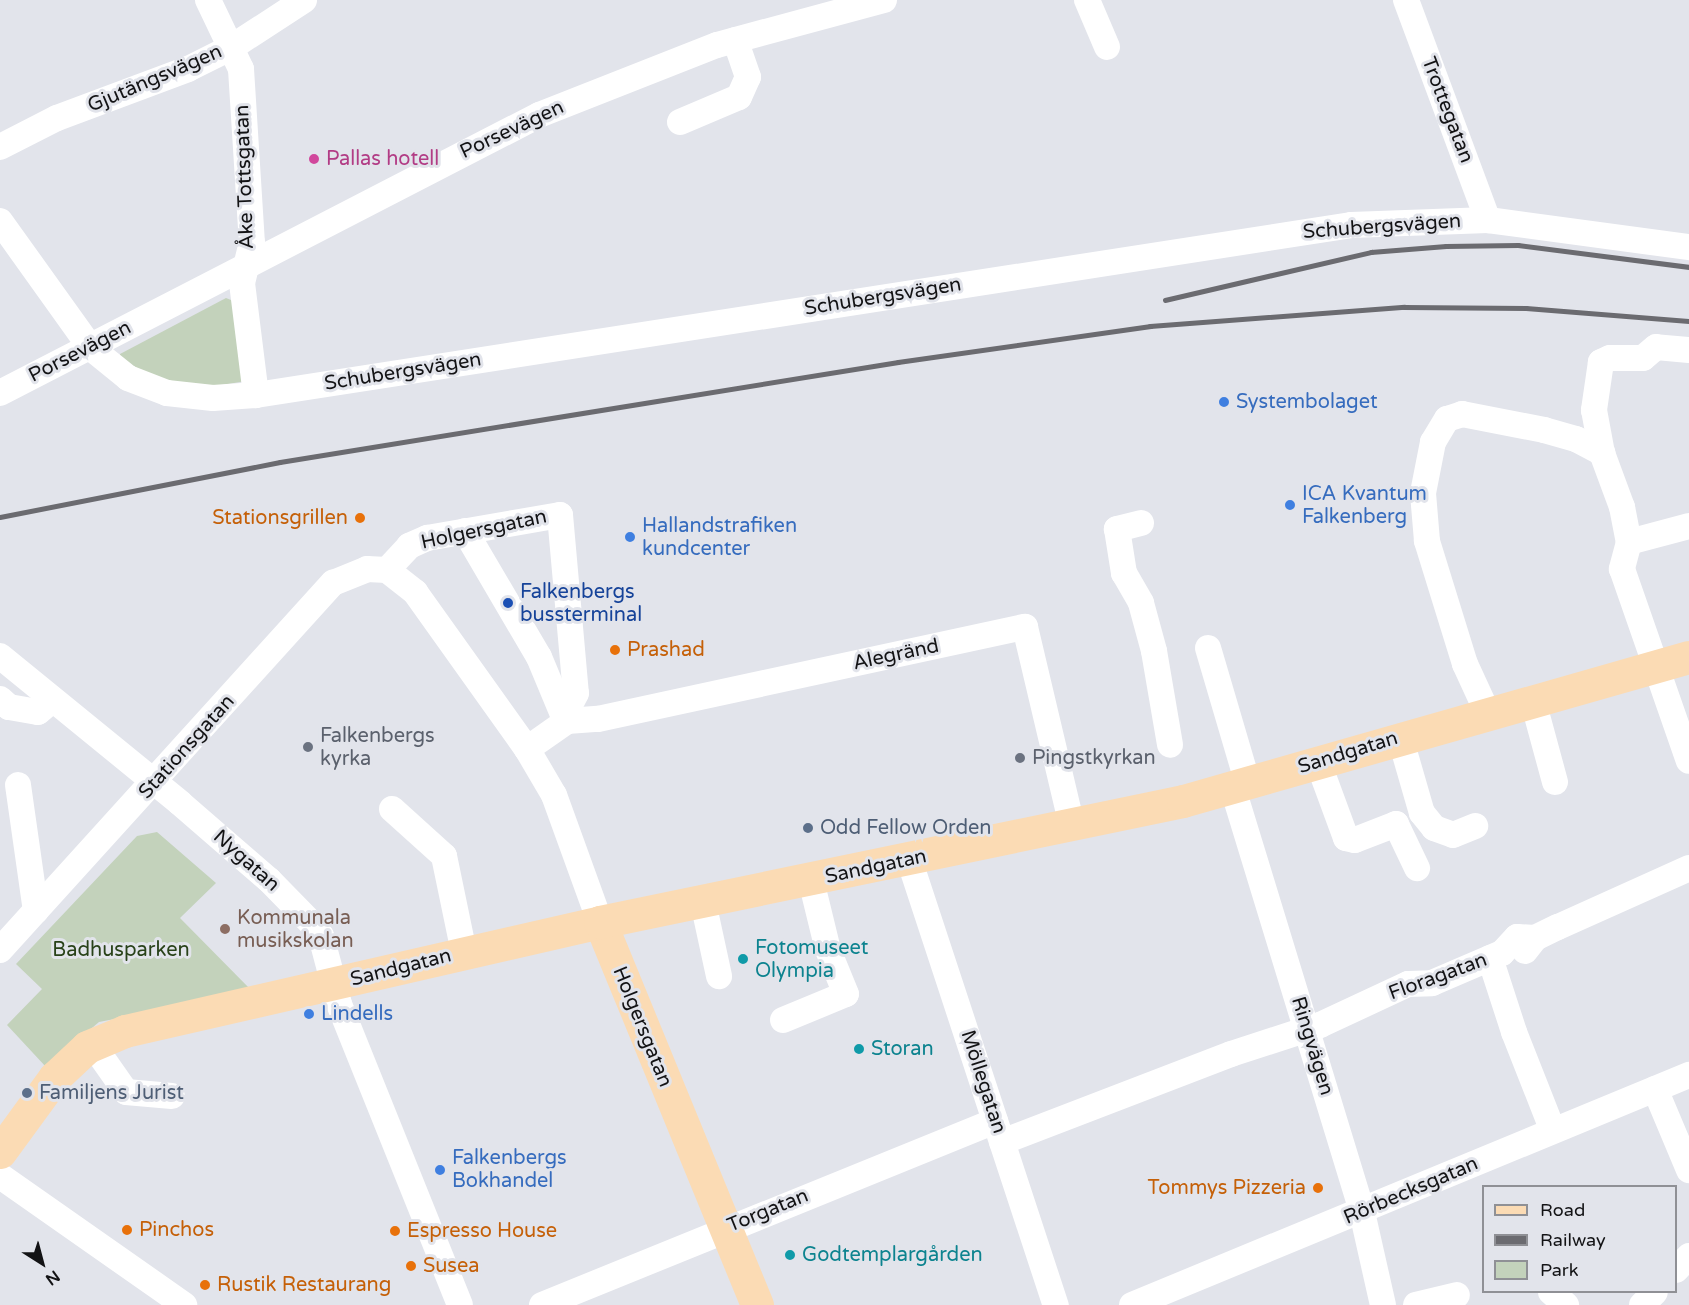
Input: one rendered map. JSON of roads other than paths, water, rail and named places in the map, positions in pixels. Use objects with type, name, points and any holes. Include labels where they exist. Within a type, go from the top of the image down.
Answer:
[{"type":"main road","name":"Sandgatan","points":[[0,1152],[54,1078],[93,1045],[135,1028],[333,985],[600,922],[1072,826],[1241,786],[1400,737],[1689,657]]},
{"type":"main road","name":"Holgersgatan","points":[[600,922],[757,1305]]},
{"type":"street","name":"Åke Tottsgatan","points":[[208,0],[241,69],[252,243],[242,283],[256,395]]},
{"type":"street","name":"Gjutängsvägen","points":[[0,147],[57,118],[132,93],[232,47],[304,0]]},
{"type":"street","name":"Porsevägen","points":[[0,393],[539,115],[735,40],[884,0]]},
{"type":"street","points":[[1087,0],[1107,47]]},
{"type":"street","name":"Trottegatan","points":[[1406,0],[1488,219]]},
{"type":"street","points":[[680,122],[739,97],[748,77],[735,40]]},
{"type":"street","name":"Schubergsvägen","points":[[0,221],[91,348],[128,378],[167,393],[213,398],[256,395],[1351,225],[1488,219],[1689,247]]},
{"type":"street","points":[[1689,350],[1656,347],[1642,358],[1610,358],[1600,362],[1594,410],[1602,453],[1622,507],[1629,542],[1622,569],[1689,761]]},
{"type":"street","points":[[1488,714],[1465,664],[1427,541],[1423,493],[1433,442],[1447,419],[1462,414],[1555,433],[1602,453]]},
{"type":"street","name":"Holgersgatan","points":[[565,719],[576,693],[560,515],[427,538],[409,546],[387,570],[415,592],[526,749],[554,795],[600,922]]},
{"type":"street","points":[[1141,523],[1117,529],[1124,573],[1141,603],[1155,651],[1170,745]]},
{"type":"street","points":[[1629,542],[1689,526]]},
{"type":"street","points":[[465,531],[538,657],[565,719],[526,749]]},
{"type":"street","name":"Stationsgatan","points":[[4,937],[36,911],[333,584],[367,568],[387,570]]},
{"type":"street","name":"Alegränd","points":[[565,719],[598,720],[1025,627],[1072,826]]},
{"type":"street","name":"Ringvägen","points":[[1208,648],[1241,786],[1308,1029],[1362,1212],[1383,1305]]},
{"type":"street","name":"Nygatan","points":[[0,656],[51,701],[261,873],[314,926],[321,936],[333,985],[460,1305]]},
{"type":"street","points":[[0,699],[9,707],[38,712],[51,701]]},
{"type":"street","points":[[1533,701],[1555,782]]},
{"type":"street","points":[[1400,737],[1422,813],[1434,828],[1453,835],[1475,826]]},
{"type":"street","points":[[1318,762],[1346,838],[1355,840],[1395,824],[1417,868]]},
{"type":"street","points":[[18,785],[36,911]]},
{"type":"street","points":[[392,809],[444,856],[464,953]]},
{"type":"street","name":"Möllegatan","points":[[909,860],[1056,1305]]},
{"type":"street","name":"Floragatan","points":[[999,1131],[1308,1029],[1408,984],[1432,983],[1496,955],[1517,938],[1535,938],[1689,868]]},
{"type":"street","points":[[783,1020],[846,994],[828,950],[811,880]]},
{"type":"street","points":[[703,902],[719,976]]},
{"type":"street","points":[[1496,955],[1514,1032],[1553,1131]]},
{"type":"street","points":[[93,1045],[126,1092],[172,1096]]},
{"type":"street","name":"Rörbecksgatan","points":[[1132,1305],[1362,1212],[1689,1075]]},
{"type":"street","points":[[1655,1089],[1689,1170]]},
{"type":"street","name":"Torgatan","points":[[542,1305],[725,1229],[999,1131]]},
{"type":"street","points":[[0,1176],[184,1305]]},
{"type":"street","points":[[1677,1269],[1689,1256]]},
{"type":"street","points":[[1552,1293],[1566,1305]]},
{"type":"street","points":[[1642,1305],[1654,1293]]},
{"type":"street","points":[[1416,1305],[1457,1295]]},
{"type":"railway","points":[[1165,300],[1371,252],[1446,246],[1518,245],[1689,267]]},
{"type":"railway","points":[[0,517],[280,462],[898,362],[1150,326],[1404,307],[1526,308],[1689,321]]},
{"type":"place","name":"Pallas hotell","points":[[314,159]]},
{"type":"place","name":"Systembolaget","points":[[1224,402]]},
{"type":"place","name":"ICA Kvantum Falkenberg","points":[[1290,505]]},
{"type":"place","name":"Stationsgrillen","points":[[360,518]]},
{"type":"place","name":"Hallandstrafiken kundcenter","points":[[630,537]]},
{"type":"place","name":"Falkenbergs bussterminal","points":[[508,603]]},
{"type":"place","name":"Prashad","points":[[615,650]]},
{"type":"place","name":"Falkenbergs kyrka","points":[[308,747]]},
{"type":"place","name":"Pingstkyrkan","points":[[1020,758]]},
{"type":"place","name":"Odd Fellow Orden","points":[[808,828]]},
{"type":"place","name":"Kommunala musikskolan","points":[[225,929]]},
{"type":"place","name":"Fotomuseet Olympia","points":[[743,959]]},
{"type":"place","name":"Lindells","points":[[309,1014]]},
{"type":"place","name":"Storan","points":[[859,1049]]},
{"type":"place","name":"Familjens Jurist","points":[[27,1093]]},
{"type":"place","name":"Falkenbergs Bokhandel","points":[[440,1170]]},
{"type":"place","name":"Tommys Pizzeria","points":[[1318,1188]]},
{"type":"place","name":"Pinchos","points":[[127,1230]]},
{"type":"place","name":"Espresso House","points":[[395,1231]]},
{"type":"place","name":"Godtemplargården","points":[[790,1255]]},
{"type":"place","name":"Susea","points":[[411,1266]]},
{"type":"place","name":"Rustik Restaurang","points":[[205,1285]]},
{"type":"park label","name":"Badhusparken","points":[[121,950]]}]
